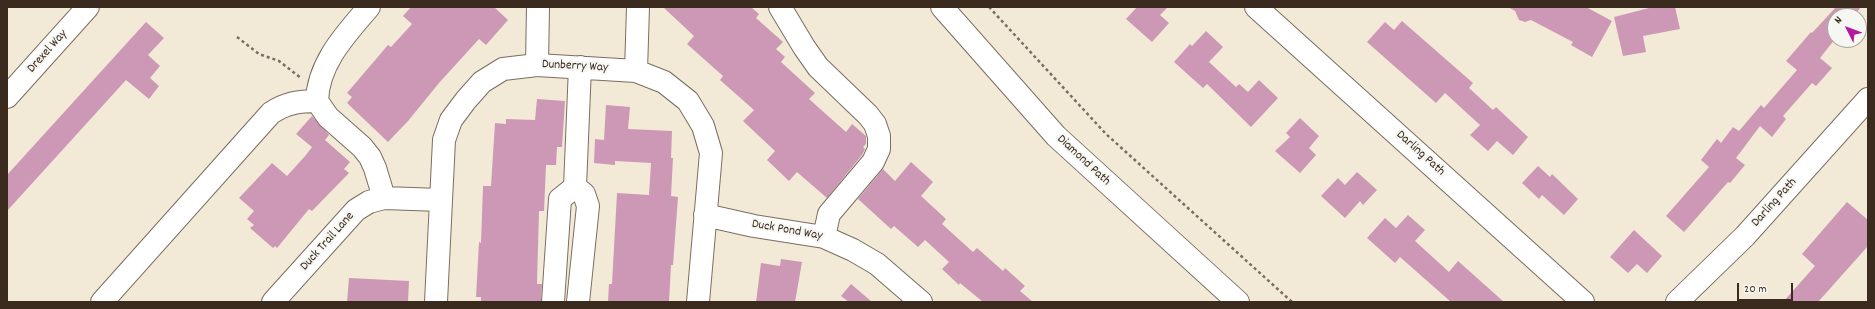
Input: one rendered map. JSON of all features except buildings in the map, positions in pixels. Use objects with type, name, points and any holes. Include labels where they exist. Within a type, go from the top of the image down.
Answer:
[{"type":"street","name":"Drexel Way","points":[[7,97],[88,7]]},
{"type":"street","points":[[370,7],[334,49],[320,80],[317,96],[328,117],[362,147],[370,157],[384,198]]},
{"type":"street","points":[[537,65],[538,7]]},
{"type":"street","points":[[636,71],[638,7]]},
{"type":"street","points":[[780,7],[818,67],[868,115],[875,124],[879,136],[879,149],[873,162],[829,214],[824,237]]},
{"type":"street","name":"Diamond Path","points":[[942,7],[1056,136],[1238,302]]},
{"type":"street","name":"Darling Path","points":[[1256,7],[1584,302]]},
{"type":"street","name":"Dunberry Way","points":[[436,302],[444,140],[452,120],[462,105],[482,82],[503,69],[537,65],[636,71],[664,82],[688,101],[703,126],[711,153],[698,302]]},
{"type":"street","points":[[553,302],[560,199],[575,187],[580,67]]},
{"type":"street","points":[[102,302],[271,113],[281,106],[317,96]]},
{"type":"street","name":"Darling Path","points":[[1677,302],[1745,236],[1868,99]]},
{"type":"street","points":[[575,187],[584,194],[588,206],[578,302]]},
{"type":"street","name":"Duck Trail Lane","points":[[277,301],[356,210],[369,202],[384,198],[440,200]]},
{"type":"street","name":"Duck Pond Way","points":[[705,215],[754,226],[824,237],[877,264],[921,302]]},
{"type":"path","points":[[989,7],[1106,134],[1292,302]]},
{"type":"path","points":[[237,37],[259,54],[279,61],[317,96]]}]
